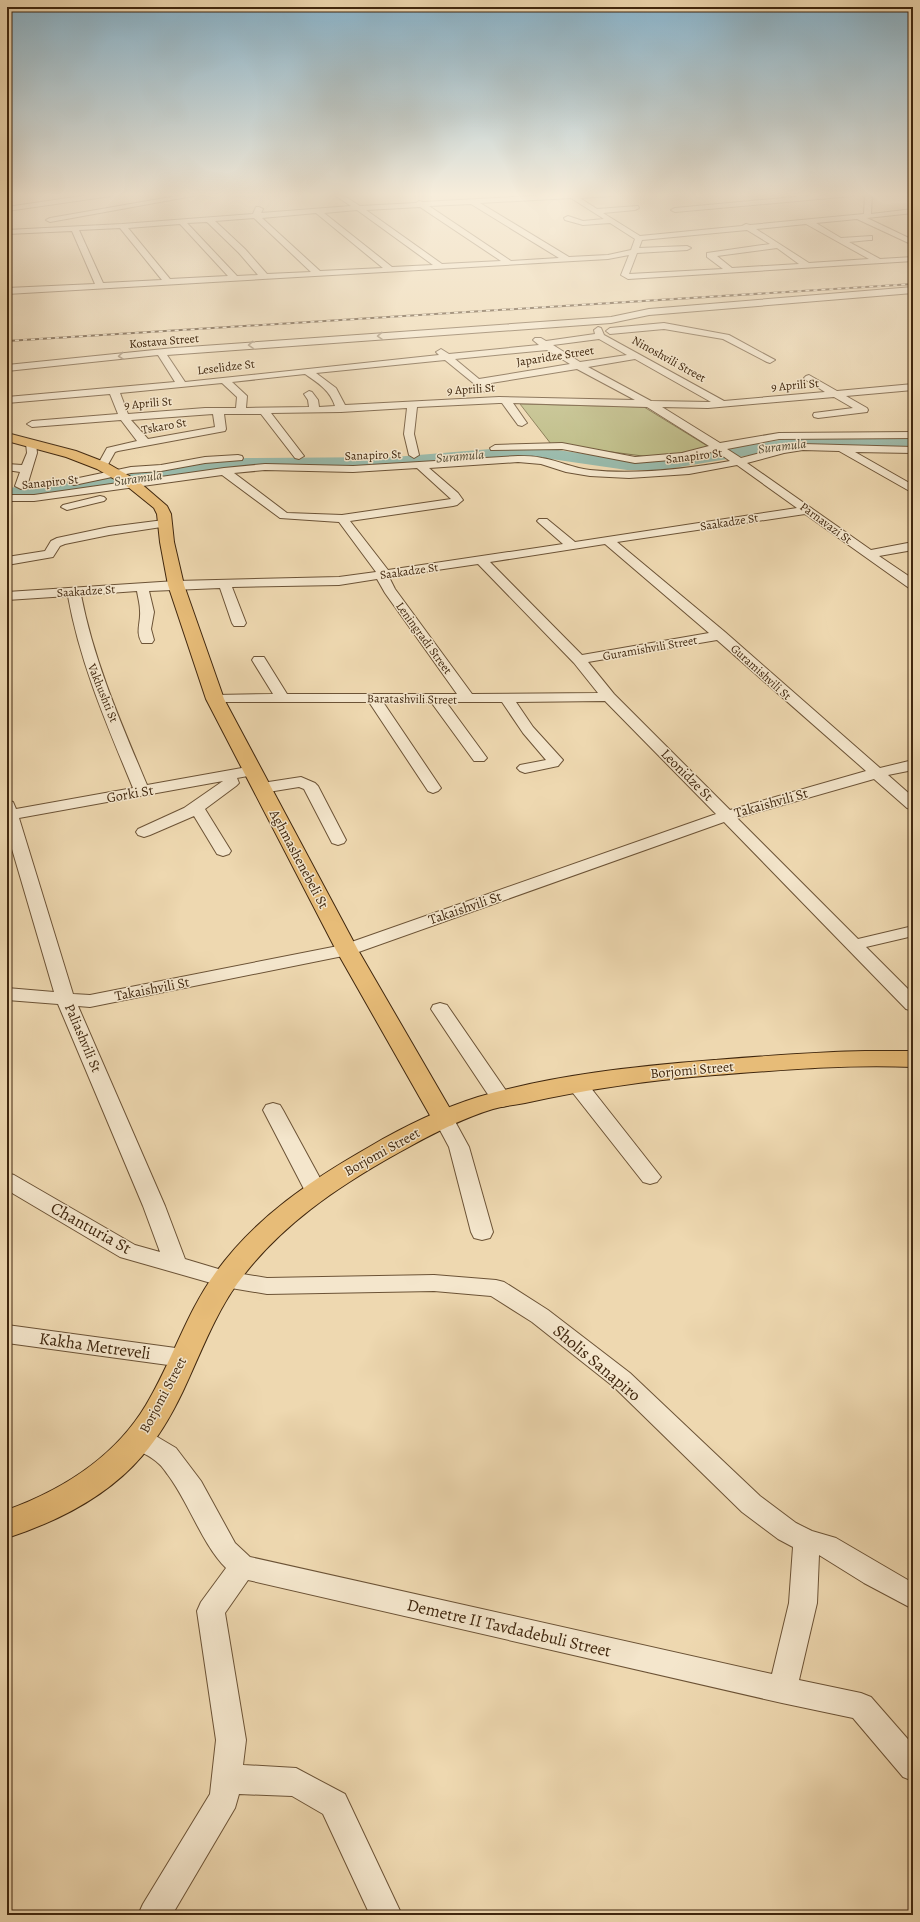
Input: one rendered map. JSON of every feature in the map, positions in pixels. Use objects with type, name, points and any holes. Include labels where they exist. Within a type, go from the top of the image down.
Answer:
[{"type":"main road","name":"Aghmashenebeli St","points":[[7,437],[31,434],[71,454],[102,466],[128,481],[160,506],[164,514],[167,542],[176,585],[215,698],[348,950],[444,1119]]},
{"type":"main road","name":"Borjomi Street","points":[[7,1524],[18,1521],[74,1494],[110,1471],[140,1439],[166,1396],[183,1358],[225,1279],[269,1228],[298,1203],[385,1148],[444,1119],[487,1103],[576,1083],[669,1071],[745,1065],[835,1060],[913,1059]]},
{"type":"street","points":[[7,291],[139,284]]},
{"type":"street","name":"Kostava Street","points":[[7,368],[161,353],[621,319],[649,312],[913,290]]},
{"type":"street","name":"Ninoshvili Street","points":[[586,322],[600,333],[637,356],[723,404]]},
{"type":"street","points":[[521,326],[545,345],[647,404],[662,411],[720,449]]},
{"type":"street","points":[[655,326],[690,340]]},
{"type":"street","name":"Leselidze St","points":[[7,400],[186,385],[545,345],[600,333],[655,326],[670,326],[722,336],[770,360]]},
{"type":"street","points":[[419,333],[477,382],[502,400],[522,423]]},
{"type":"street","points":[[161,353],[186,385],[191,399],[186,413],[186,435]]},
{"type":"street","name":"Japaridze Street","points":[[477,382],[637,356]]},
{"type":"street","points":[[307,371],[330,386],[338,396],[341,409]]},
{"type":"street","points":[[809,378],[834,395],[863,410],[818,414]]},
{"type":"street","points":[[225,381],[242,396],[241,411]]},
{"type":"street","name":"9 Aprili St","points":[[31,434],[125,418],[218,411],[341,409],[502,400],[647,404],[723,404],[913,387]]},
{"type":"street","points":[[114,391],[125,418],[136,435],[145,442]]},
{"type":"street","points":[[309,394],[313,400],[315,410]]},
{"type":"street","points":[[21,486],[25,469],[32,453],[29,398]]},
{"type":"street","points":[[412,406],[412,420],[408,434],[413,446],[414,455]]},
{"type":"street","name":"Tskaro St","points":[[102,466],[113,449],[221,429],[218,411]]},
{"type":"street","points":[[264,411],[303,456],[284,456]]},
{"type":"street","points":[[484,449],[562,446],[635,460],[682,456],[772,437],[801,435],[913,435]]},
{"type":"street","name":"Sanapiro St","points":[[7,498],[34,498],[128,481],[265,467],[353,469],[518,459],[542,461],[566,469],[590,473],[629,475],[689,471],[794,449],[816,446],[913,450]]},
{"type":"street","points":[[840,447],[913,490]]},
{"type":"street","name":"Parnavazi St","points":[[720,449],[913,585]]},
{"type":"street","points":[[359,458],[381,458],[445,452]]},
{"type":"street","points":[[67,507],[161,468],[205,460],[270,456]]},
{"type":"street","points":[[224,471],[284,516],[342,519],[453,502],[456,500],[454,496],[422,466]]},
{"type":"street","points":[[7,467],[25,469]]},
{"type":"street","points":[[64,483],[128,481]]},
{"type":"street","points":[[7,486],[35,485]]},
{"type":"street","name":"Saakadze St","points":[[7,596],[176,585],[339,581],[808,510]]},
{"type":"street","name":"Leningradi Street","points":[[342,519],[382,569],[384,582],[468,699]]},
{"type":"street","points":[[543,521],[573,546]]},
{"type":"street","points":[[7,561],[44,556],[49,554],[55,544],[61,541],[109,531],[164,524]]},
{"type":"street","name":"Guramishvili St","points":[[608,541],[720,635],[913,805]]},
{"type":"street","points":[[868,554],[913,546]]},
{"type":"street","name":"Leonidze St","points":[[481,560],[579,660],[609,697],[727,816],[816,909],[913,1005]]},
{"type":"street","points":[[226,584],[226,591],[239,623]]},
{"type":"street","points":[[142,587],[147,612],[144,629],[146,640]]},
{"type":"street","name":"Vakhushti St","points":[[74,592],[78,619],[87,653],[142,792]]},
{"type":"street","name":"Guramishvili Street","points":[[579,660],[720,635]]},
{"type":"street","points":[[258,660],[282,697]]},
{"type":"street","name":"Baratashvili Street","points":[[215,698],[282,697],[507,700],[609,697]]},
{"type":"street","points":[[374,698],[433,788]]},
{"type":"street","points":[[436,699],[479,758]]},
{"type":"street","points":[[507,700],[528,730],[555,760],[553,763],[525,768]]},
{"type":"street","name":"Takaishvili St","points":[[7,994],[90,1001],[348,950],[727,816],[877,773],[913,765]]},
{"type":"street","name":"Gorki St","points":[[8,812],[142,792],[253,772]]},
{"type":"street","points":[[144,832],[163,826],[208,802],[231,783],[229,776]]},
{"type":"street","points":[[262,788],[301,782],[310,786],[338,840]]},
{"type":"street","points":[[197,808],[223,850]]},
{"type":"street","name":"Paliashvili St","points":[[8,812],[65,998],[154,1206],[176,1265]]},
{"type":"street","points":[[854,945],[913,931]]},
{"type":"street","points":[[440,1009],[502,1100]]},
{"type":"street","points":[[576,1083],[650,1178]]},
{"type":"street","points":[[273,1110],[316,1191]]},
{"type":"street","name":"Aghmashenebeli St","points":[[444,1119],[459,1147],[482,1232]]},
{"type":"street","name":"Chanturia St","points":[[7,1180],[128,1251],[225,1279]]},
{"type":"street","name":"Sholis Sanapiro","points":[[225,1279],[267,1286],[434,1283],[496,1288],[540,1316],[622,1380],[751,1504],[787,1531],[807,1541],[827,1546],[873,1575],[913,1597]]},
{"type":"street","name":"Kakha Metreveli","points":[[7,1334],[183,1358]]},
{"type":"street","points":[[140,1439],[167,1455],[177,1467],[192,1489],[226,1551],[242,1567],[211,1611],[232,1740],[224,1798],[154,1915]]},
{"type":"street","points":[[782,1690],[803,1603],[807,1541]]},
{"type":"street","name":"Demetre II Tavdadebuli Street","points":[[242,1567],[782,1690],[861,1706],[913,1766]]},
{"type":"street","points":[[226,1779],[296,1782],[334,1804],[386,1915]]},
{"type":"shaded area","points":[[520,404],[644,407],[709,447],[671,455],[650,457],[551,444]]},
{"type":"waterway","name":"Suramula","points":[[7,493],[94,485],[187,470],[246,463],[394,462],[503,453],[551,454],[627,465],[662,465],[798,442],[913,443]]},
{"type":"railway","points":[[7,341],[913,284]]}]
